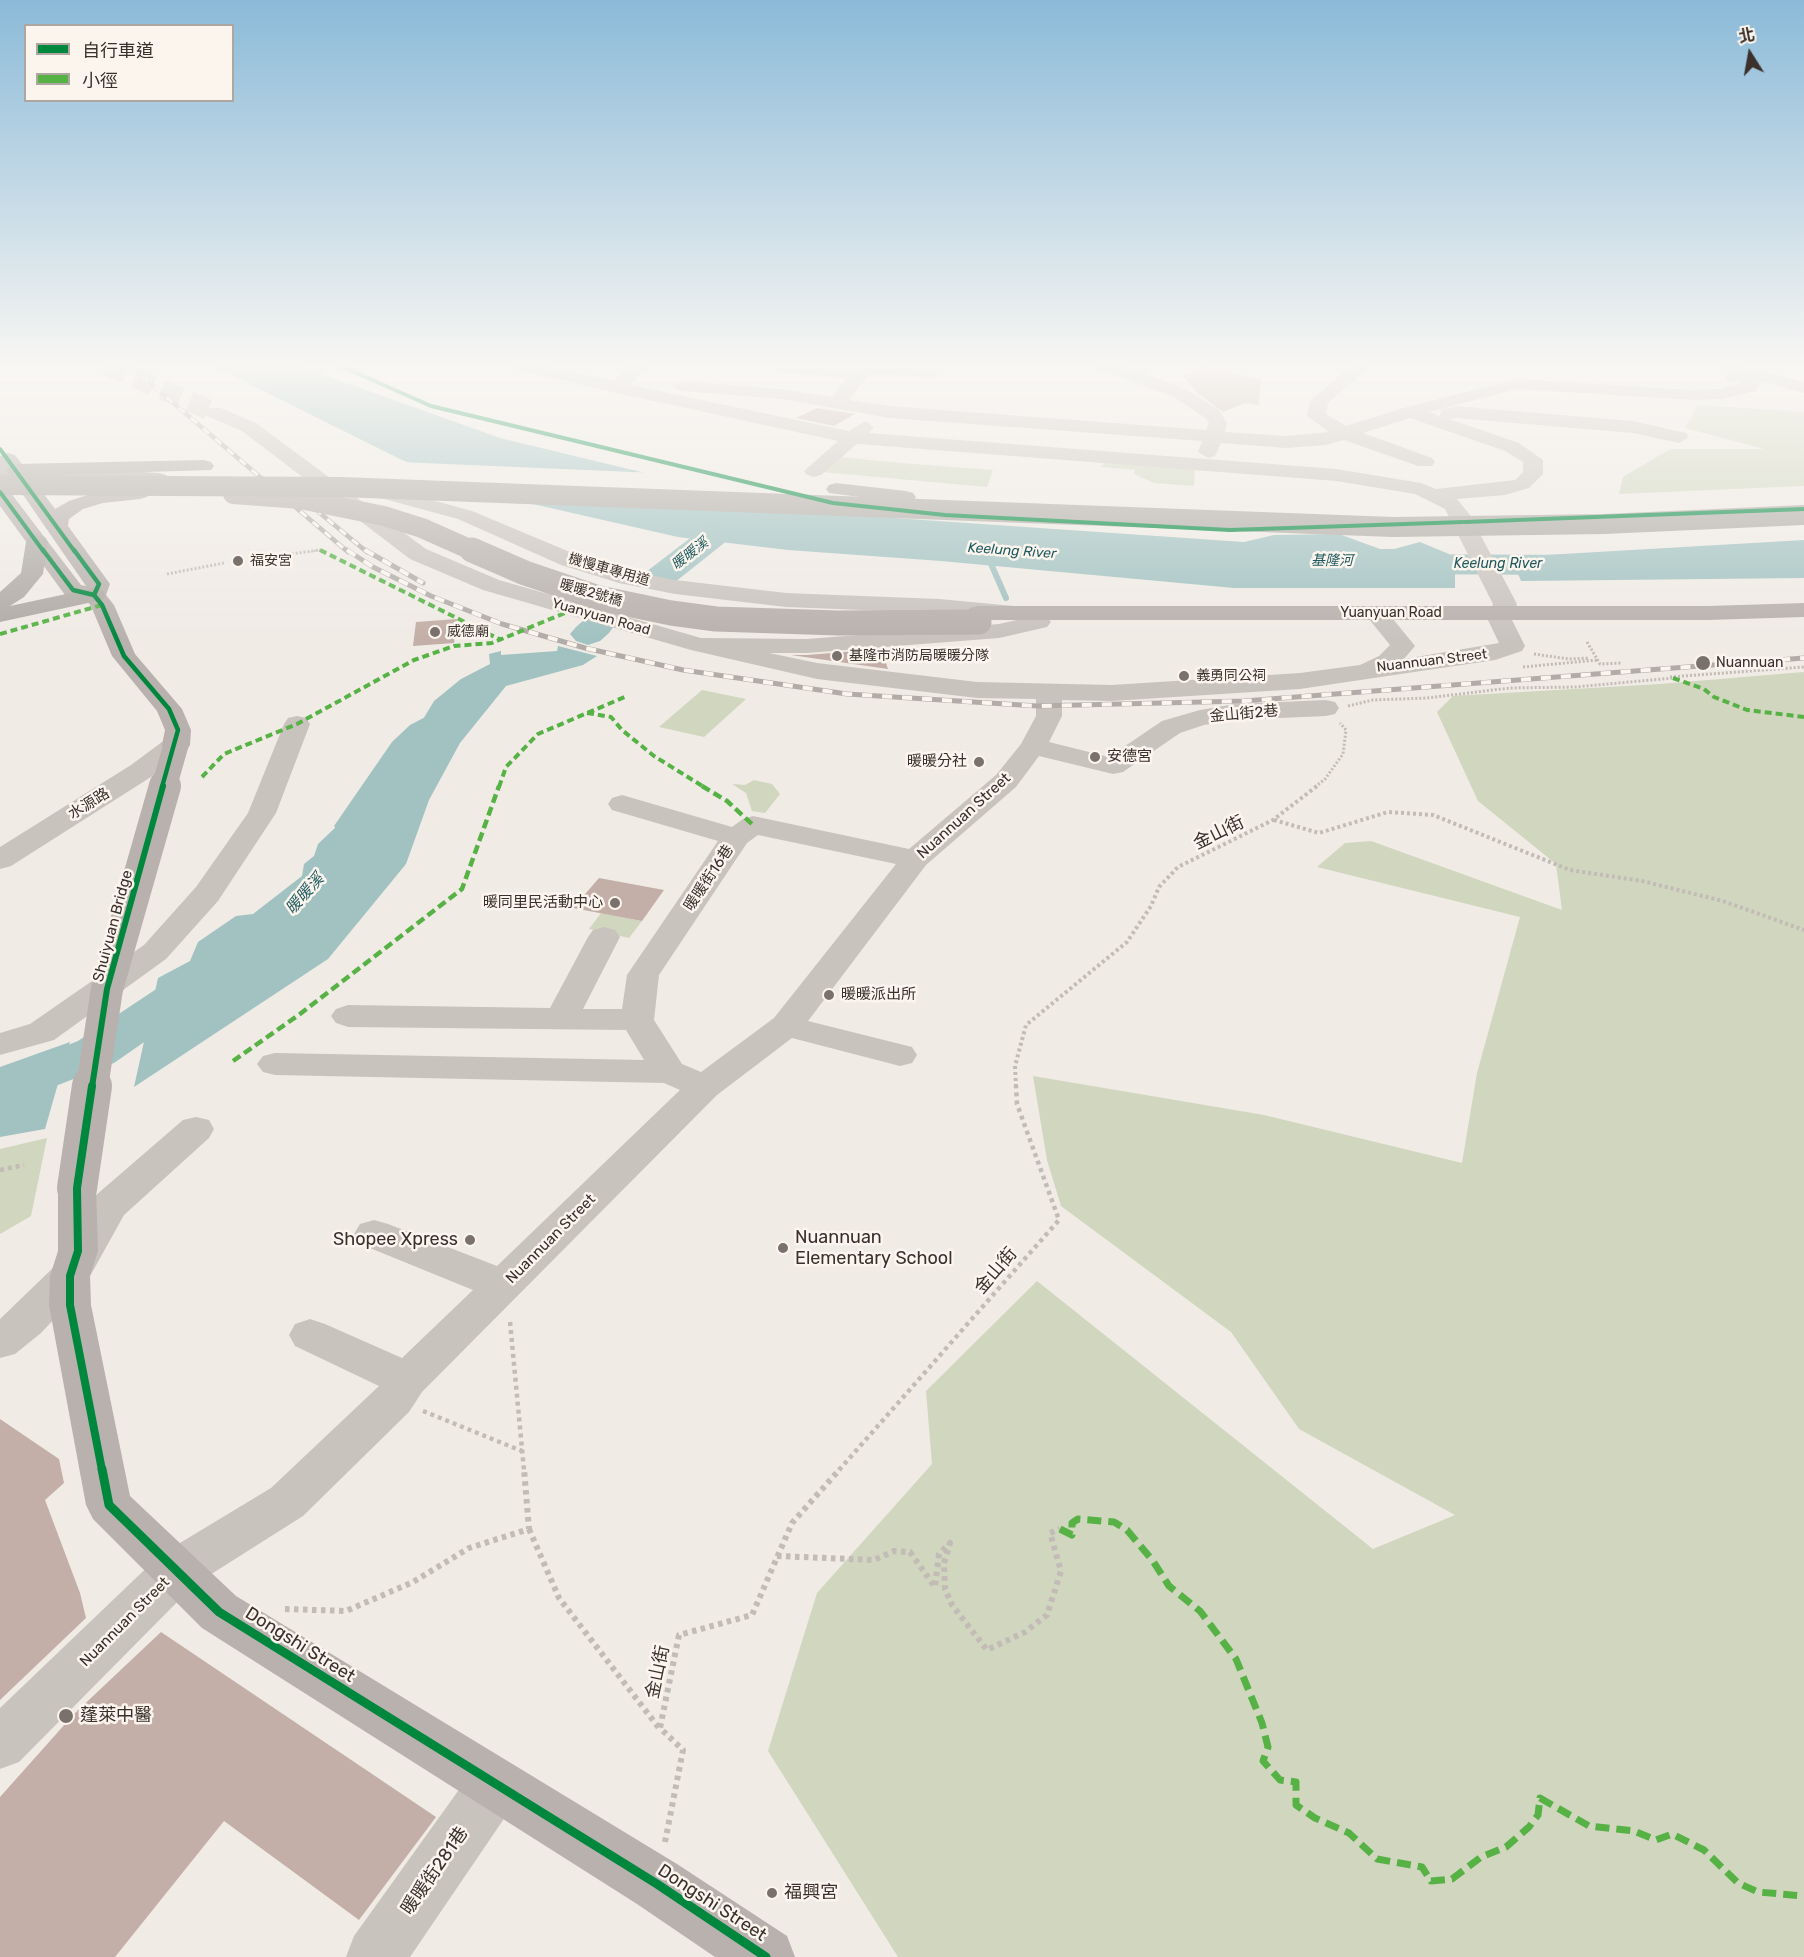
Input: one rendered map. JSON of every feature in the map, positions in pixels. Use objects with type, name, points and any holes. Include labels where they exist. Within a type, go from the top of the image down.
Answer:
[{"type":"highway","points":[[5,471],[204,466],[228,482]]},
{"type":"highway","points":[[270,466],[326,472]]},
{"type":"highway","points":[[5,471],[403,478],[1395,515],[1718,509],[1804,504]]},
{"type":"highway","points":[[630,475],[758,482],[906,497]]},
{"type":"highway","points":[[0,492],[228,482]]},
{"type":"highway","points":[[0,485],[228,482],[1393,527],[1615,524],[1804,515]]},
{"type":"highway","points":[[0,602],[16,592],[32,574],[37,542]]},
{"type":"highway","points":[[0,615],[94,595]]},
{"type":"main road","points":[[5,471],[228,482]]},
{"type":"main road","points":[[5,471],[30,489],[99,584],[94,595]]},
{"type":"main road","points":[[57,527],[59,516],[88,500],[115,494],[156,492],[228,482]]},
{"type":"main road","name":"暖暖2號橋","points":[[228,482],[281,497],[384,516],[422,528],[536,577],[599,598],[671,613],[716,619],[760,621],[979,618]]},
{"type":"main road","points":[[0,492],[30,489],[156,492]]},
{"type":"main road","points":[[0,492],[73,590],[94,595],[102,605],[124,656],[169,709],[178,730],[176,745]]},
{"type":"main road","name":"Yuanyuan Road","points":[[979,618],[1378,617],[1502,612],[1804,610]]},
{"type":"main road","name":"Yuanyuan Road","points":[[1502,612],[1715,621],[1804,619]]},
{"type":"main road","name":"Shuiyuan Bridge","points":[[77,1188],[107,989],[176,745]]},
{"type":"main road","name":"Dongshi Street","points":[[77,1188],[78,1251],[70,1276],[70,1305],[109,1505],[219,1612],[657,1884],[766,1957]]},
{"type":"street","name":"Yuanyuan Road","points":[[301,457],[326,472],[376,525],[418,554],[491,585],[700,645],[807,646],[999,631],[1029,618]]},
{"type":"street","points":[[814,471],[831,457]]},
{"type":"street","points":[[1087,457],[1336,475],[1403,485],[1435,495],[1452,505],[1463,522],[1502,612]]},
{"type":"street","points":[[1204,466],[1207,457]]},
{"type":"street","points":[[1412,457],[1425,462]]},
{"type":"street","points":[[1435,495],[1505,489],[1522,484],[1533,474],[1533,460],[1529,457]]},
{"type":"street","name":"機慢車專用道","points":[[326,472],[465,515],[569,560],[619,576],[675,587],[786,600],[939,606],[1029,618]]},
{"type":"street","points":[[1463,522],[1804,509]]},
{"type":"street","name":"Nuannuan Street","points":[[700,645],[817,672],[977,690],[1112,693],[1300,681],[1504,651],[1513,646],[1502,612]]},
{"type":"street","name":"Nuannuan Street","points":[[1357,671],[1388,661],[1403,646],[1378,617]]},
{"type":"street","name":"Nuannuan Street","points":[[0,1744],[177,1570],[287,1502],[704,1088],[786,1026],[915,859],[1006,781],[1033,746],[1049,716],[1048,692]]},
{"type":"street","name":"金山街2巷","points":[[1033,746],[1113,766],[1171,727],[1200,718],[1235,712],[1326,708]]},
{"type":"street","points":[[0,1044],[42,1032],[155,952],[207,894],[262,813],[297,724]]},
{"type":"street","name":"水源路","points":[[0,860],[141,771],[176,745]]},
{"type":"street","points":[[622,804],[736,837]]},
{"type":"street","name":"暖暖街16巷","points":[[637,1020],[643,975],[736,837],[753,825],[915,859]]},
{"type":"street","points":[[561,1019],[604,937]]},
{"type":"street","points":[[348,1016],[637,1020],[669,1072]]},
{"type":"street","points":[[786,1026],[900,1055]]},
{"type":"street","points":[[275,1064],[669,1072],[704,1088]]},
{"type":"street","points":[[0,1342],[26,1322],[70,1276],[109,1206],[195,1129]]},
{"type":"street","points":[[374,1234],[505,1286]]},
{"type":"street","points":[[310,1335],[401,1390]]},
{"type":"street","name":"暖暖街281巷","points":[[375,1957],[495,1785]]},
{"type":"path","points":[[252,559],[320,550]]},
{"type":"path","points":[[167,574],[224,563]]},
{"type":"path","points":[[1587,642],[1600,664],[1622,663]]},
{"type":"path","points":[[1569,659],[1595,656]]},
{"type":"path","points":[[1326,708],[1373,700],[1427,698],[1510,688],[1575,687],[1804,667]]},
{"type":"path","points":[[1642,681],[1672,678]]},
{"type":"path","points":[[1274,820],[1319,834],[1388,812],[1433,815],[1570,870],[1642,881],[1723,901],[1804,930]]},
{"type":"path","points":[[0,1170],[24,1165]]},
{"type":"path","points":[[505,1286],[516,1364],[529,1529],[559,1598],[660,1728],[682,1750],[657,1884]]},
{"type":"path","points":[[401,1390],[522,1451]]},
{"type":"path","points":[[280,1609],[346,1611],[413,1582],[469,1548],[529,1529]]},
{"type":"path","points":[[777,1556],[873,1560],[894,1551],[910,1552],[935,1587],[939,1554],[950,1543],[944,1563],[945,1589],[952,1605],[987,1650],[1024,1632],[1047,1615],[1061,1571],[1050,1533],[1060,1529]]},
{"type":"green space","points":[[839,457],[993,470],[987,487],[821,472]]},
{"type":"green space","points":[[1656,457],[1804,457],[1804,486],[1619,494],[1623,477]]},
{"type":"green space","points":[[1106,461],[1195,467],[1194,486],[1154,483],[1134,474],[1135,470],[1101,467]]},
{"type":"green space","points":[[1804,672],[1804,1957],[898,1957],[768,1751],[817,1593],[932,1464],[926,1391],[1037,1281],[1373,1549],[1455,1515],[1299,1429],[1231,1332],[1061,1206],[1047,1160],[1033,1076],[1264,1115],[1462,1163],[1477,1073],[1520,917],[1317,867],[1345,843],[1371,841],[1562,910],[1556,864],[1478,801],[1437,712],[1453,696],[1660,684]]},
{"type":"green space","points":[[702,690],[746,699],[704,737],[659,727]]},
{"type":"green space","points":[[754,780],[772,784],[780,794],[765,813],[752,811],[746,793],[732,784],[745,785]]},
{"type":"green space","points":[[601,913],[642,921],[629,938],[589,929]]},
{"type":"green space","points":[[47,1138],[31,1216],[0,1234],[0,1149]]},
{"type":"water","name":"基隆河","points":[[397,457],[580,457],[807,512],[1244,542],[1274,535],[1339,534],[1380,549],[1394,549],[1420,542],[1449,554],[1455,571],[1455,588],[1234,588],[941,561],[788,550],[678,537],[515,500]]},
{"type":"water","points":[[1804,540],[1804,578],[1521,581],[1511,557]]},
{"type":"water","points":[[558,646],[597,656],[583,665],[506,686],[460,743],[429,800],[406,864],[328,959],[134,1087],[158,978],[190,961],[198,942],[236,916],[253,914],[302,876],[304,864],[314,856],[318,844],[338,825],[348,825],[419,738],[416,726],[422,721],[434,701],[461,679],[490,664],[489,654],[501,651],[501,655],[557,651]]},
{"type":"water","points":[[70,1042],[45,1129],[0,1137],[0,1067]]},
{"type":"pier","points":[[400,462],[656,473],[804,509],[489,494]]},
{"type":"building","name":"威德廟","points":[[457,619],[454,643],[413,646],[416,622]]},
{"type":"building","points":[[881,649],[888,669],[791,655],[807,655]]},
{"type":"building","name":"暖同里民活動中心","points":[[599,878],[664,890],[642,921],[573,908]]},
{"type":"building","points":[[0,1419],[59,1459],[64,1483],[45,1500],[80,1593],[86,1618],[0,1700]]},
{"type":"building","points":[[161,1632],[436,1817],[359,1920],[224,1821],[115,1957],[0,1957],[0,1797],[74,1714]]},
{"type":"waterway","name":"暖暖溪","points":[[658,579],[722,529]]},
{"type":"waterway","points":[[988,557],[1006,598]]},
{"type":"waterway","name":"Keelung River","points":[[1386,564],[1581,565]]},
{"type":"waterway","name":"暖暖溪","points":[[588,634],[597,626]]},
{"type":"waterway","name":"暖暖溪","points":[[355,826],[406,750],[424,733],[449,720],[474,701]]},
{"type":"waterway","name":"暖暖溪","points":[[0,1091],[96,1052],[205,978]]},
{"type":"railway","points":[[237,457],[348,552]]},
{"type":"railway","points":[[315,509],[367,552]]},
{"type":"railway","points":[[347,550],[373,567],[431,596],[502,624],[585,648],[683,670],[847,694],[1037,706],[1244,701],[1804,658]]},
{"type":"railway","points":[[365,550],[423,583]]},
{"type":"marked path","points":[[320,550],[501,640]]},
{"type":"marked path","points":[[0,634],[102,605]]},
{"type":"marked path","points":[[202,777],[224,754],[297,724],[414,660],[454,646],[492,643],[572,610]]},
{"type":"marked path","points":[[1673,678],[1704,689],[1714,697],[1747,710],[1804,717]]},
{"type":"marked path","points":[[233,1061],[300,1014],[462,889],[506,767],[538,734],[627,696]]},
{"type":"marked path","points":[[587,713],[611,717],[622,730],[654,756],[727,801],[753,825]]},
{"type":"marked path","points":[[1060,1529],[1072,1535],[1072,1523],[1078,1519],[1114,1522],[1127,1530],[1153,1561],[1169,1586],[1200,1611],[1236,1659],[1262,1723],[1268,1747],[1263,1761],[1280,1780],[1296,1782],[1298,1795],[1296,1805],[1315,1818],[1349,1833],[1377,1859],[1422,1867],[1431,1881],[1452,1879],[1481,1857],[1506,1847],[1529,1827],[1538,1815],[1540,1798],[1589,1826],[1634,1831],[1656,1840],[1672,1834],[1704,1850],[1738,1883],[1758,1892],[1804,1896]]},
{"type":"cycle path","points":[[6,457],[99,584],[94,595]]},
{"type":"cycle path","points":[[644,457],[833,503],[945,515],[1230,530],[1463,522]]},
{"type":"cycle path","points":[[0,492],[73,590],[94,595],[102,605],[124,656],[169,709],[178,730],[107,989],[77,1188],[78,1251],[70,1276],[70,1305],[109,1505],[219,1612],[657,1884],[766,1957]]},
{"type":"cycle path","points":[[1465,522],[1804,509]]},
{"type":"place","name":"福安宮","points":[[238,561]]},
{"type":"place","name":"威德廟","points":[[435,632]]},
{"type":"place","name":"基隆市消防局暖暖分隊","points":[[837,656]]},
{"type":"place","name":"Nuannuan","points":[[1703,663]]},
{"type":"place","name":"義勇同公祠","points":[[1184,676]]},
{"type":"place","name":"安德宮","points":[[1095,757]]},
{"type":"place","name":"暖暖分社","points":[[979,762]]},
{"type":"place","name":"暖同里民活動中心","points":[[615,903]]},
{"type":"place","name":"暖暖派出所","points":[[829,995]]},
{"type":"place","name":"Shopee Xpress","points":[[470,1240]]},
{"type":"place","name":"Nuannuan Elementary School","points":[[783,1248]]},
{"type":"place","name":"蓬萊中醫","points":[[66,1716]]},
{"type":"place","name":"福興宮","points":[[772,1893]]}]
